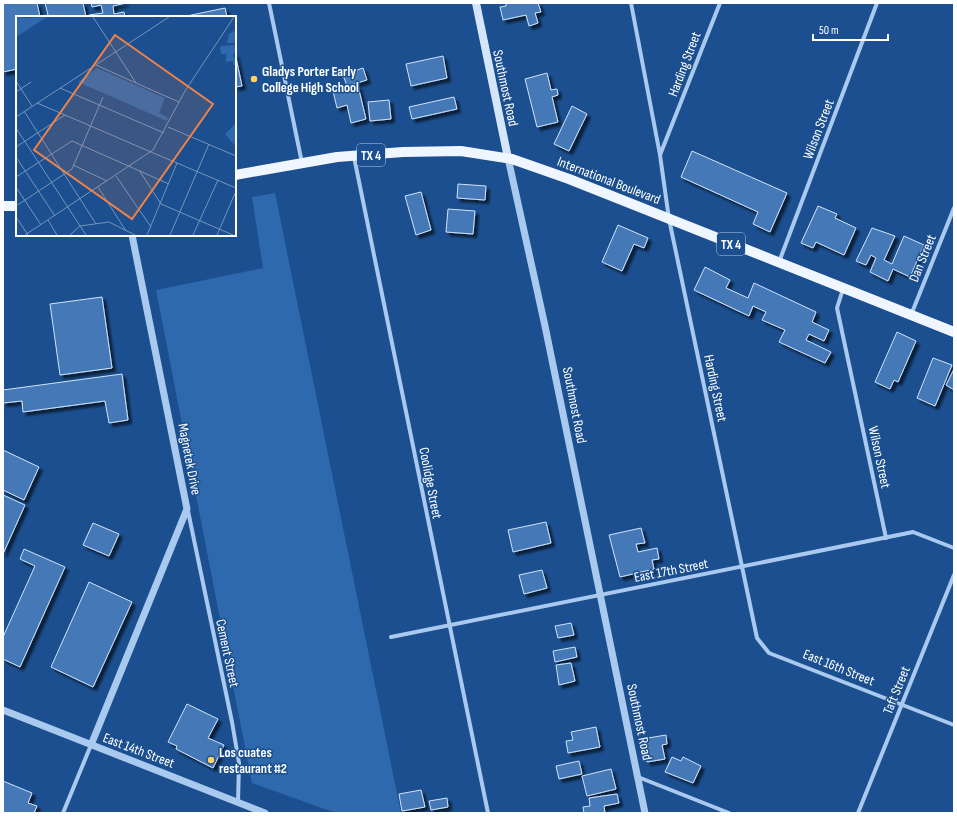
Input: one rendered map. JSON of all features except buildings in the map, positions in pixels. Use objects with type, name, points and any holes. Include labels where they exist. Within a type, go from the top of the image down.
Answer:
[{"type":"main road","name":"Southmost Road","points":[[476,3],[508,158]]},
{"type":"main road","name":"International Boulevard","points":[[236,175],[302,163],[354,156],[461,151],[508,158],[537,167],[954,332]]},
{"type":"main road","points":[[3,206],[16,206]]},
{"type":"street","points":[[269,3],[302,163]]},
{"type":"street","name":"Harding Street","points":[[631,3],[660,156],[669,219],[754,624]]},
{"type":"street","name":"Harding Street","points":[[660,156],[720,3]]},
{"type":"street","name":"Wilson Street","points":[[779,263],[877,3]]},
{"type":"street","name":"Coolidge Street","points":[[354,156],[448,624],[488,813]]},
{"type":"street","name":"Southmost Road","points":[[508,158],[545,326],[645,813]]},
{"type":"street","name":"Dan Street","points":[[911,315],[954,208]]},
{"type":"street","name":"Magnetek Drive","points":[[91,745],[187,509],[132,236]]},
{"type":"street","name":"Wilson Street","points":[[844,288],[837,308],[886,538]]},
{"type":"street","name":"Cement Street","points":[[187,509],[232,722],[239,763],[238,803]]},
{"type":"street","name":"East 17th Street","points":[[390,637],[448,624],[600,596],[914,532],[954,548]]},
{"type":"street","name":"Taft Street","points":[[858,813],[954,575]]},
{"type":"street","name":"East 16th Street","points":[[754,624],[757,638],[769,653],[954,725]]},
{"type":"street","name":"East 14th Street","points":[[3,710],[265,813]]},
{"type":"street","points":[[63,813],[91,745]]},
{"type":"street","points":[[638,777],[729,813]]},
{"type":"shaded area","points":[[275,193],[401,813],[336,813],[252,783],[156,290],[263,268],[252,197]]},
{"type":"place","name":"Gladys Porter Early College High School","points":[[254,79]]},
{"type":"place","name":"Los cuates restaurant #2","points":[[211,760]]}]
